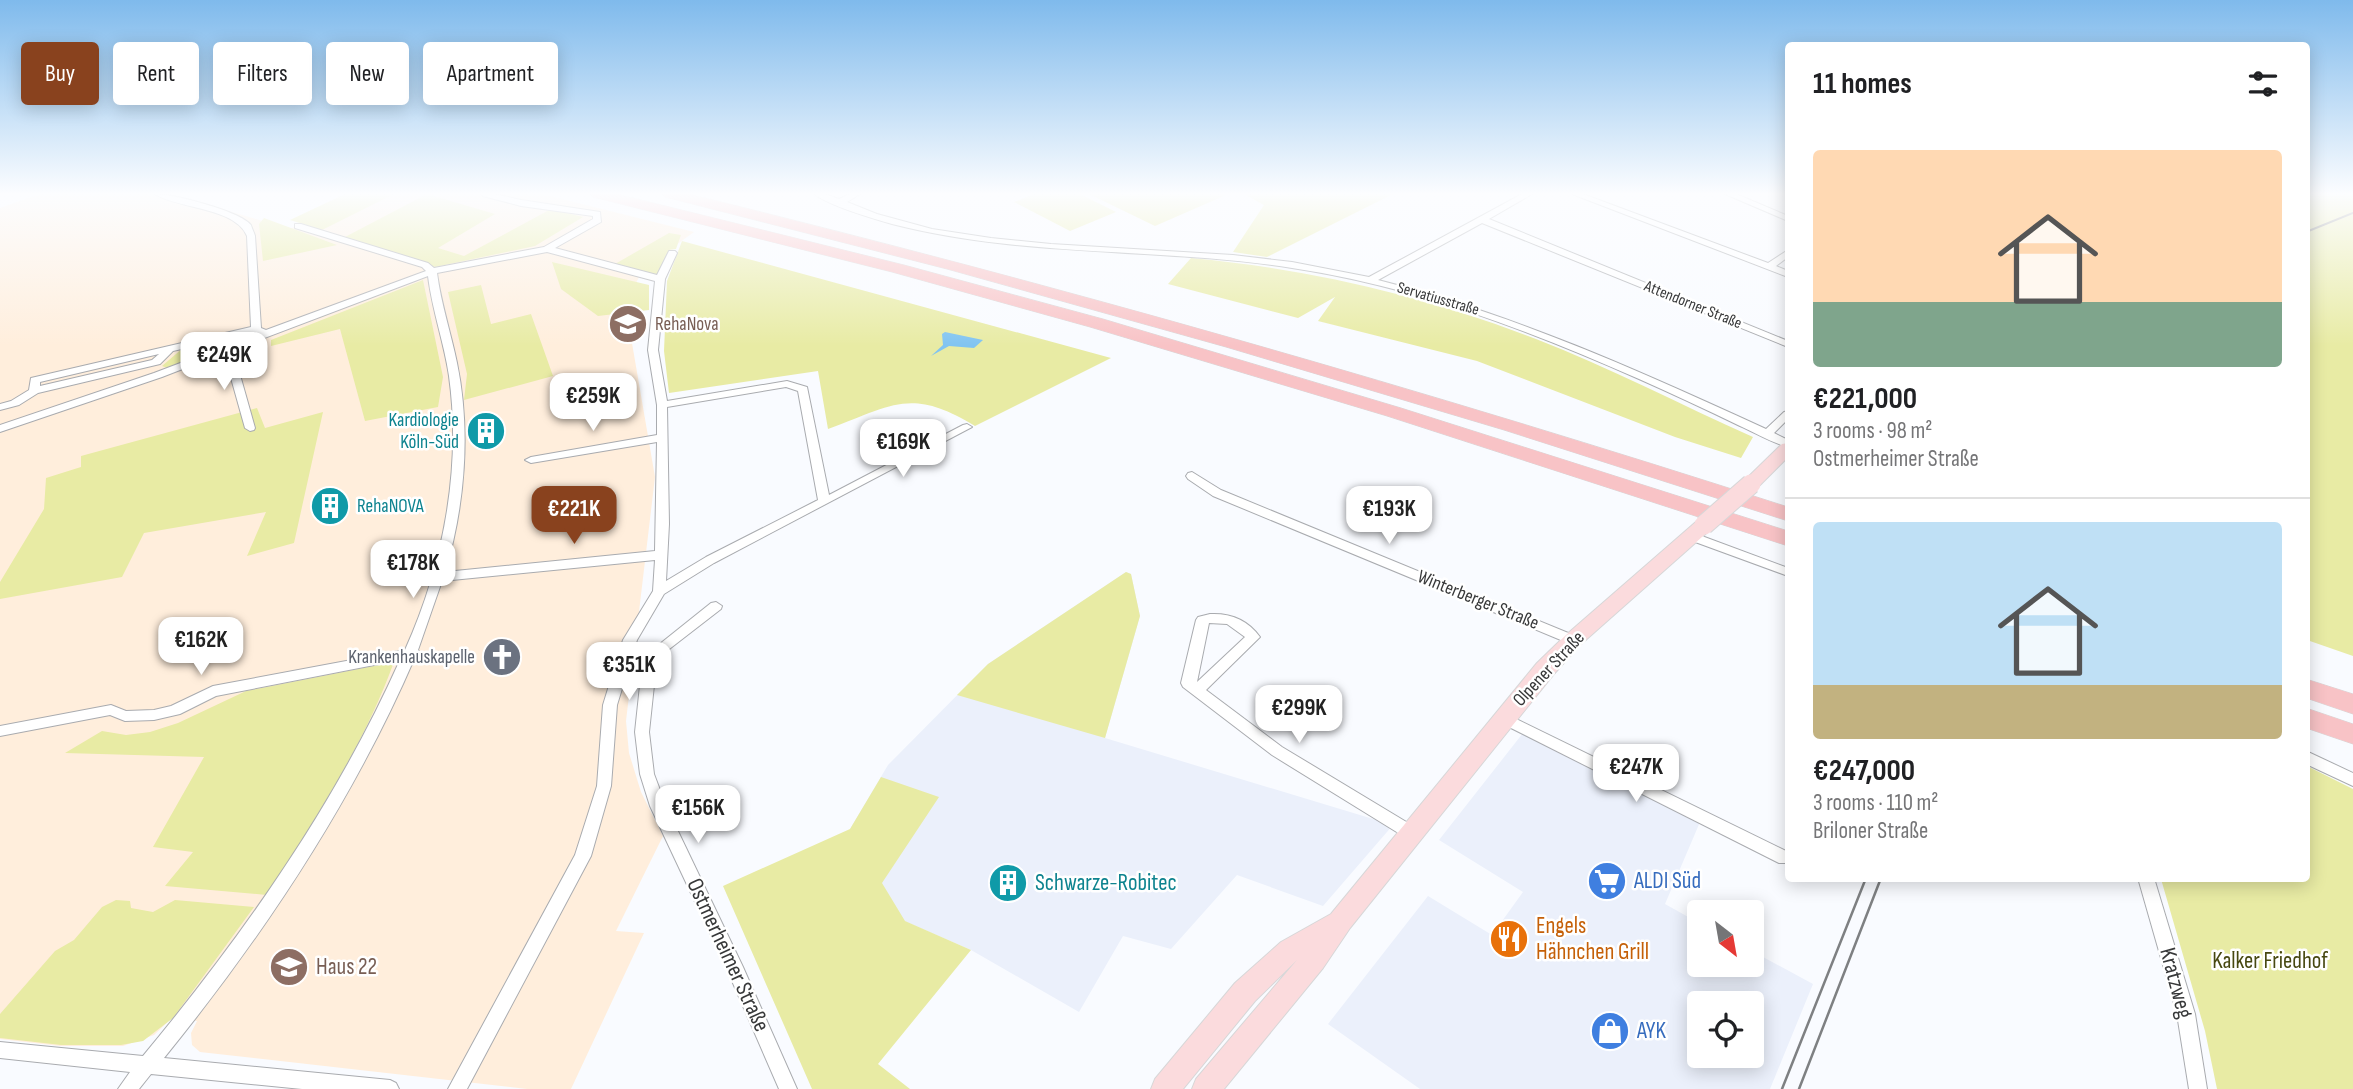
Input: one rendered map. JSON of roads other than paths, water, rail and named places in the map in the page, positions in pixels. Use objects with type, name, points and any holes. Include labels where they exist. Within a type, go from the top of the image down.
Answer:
[{"type":"highway","points":[[799,245],[993,294],[1172,344],[1451,429],[1785,538]]},
{"type":"highway","points":[[876,245],[1201,332],[1609,455],[1785,513]]},
{"type":"highway","points":[[2310,678],[2353,692]]},
{"type":"highway","points":[[2310,689],[2353,704]]},
{"type":"highway","points":[[2310,719],[2353,734]]},
{"type":"main road","name":"Olpener Straße","points":[[1206,1089],[1314,960],[1340,920],[1413,834],[1504,718],[1573,640],[1751,484],[1785,449]]},
{"type":"main road","name":"Olpener Straße","points":[[1165,1089],[1245,992],[1290,950],[1340,920]]},
{"type":"street","points":[[252,245],[261,331]]},
{"type":"street","points":[[127,1089],[272,902],[366,747],[413,653],[439,577],[455,499],[458,454],[454,376],[432,272],[425,265],[359,245]]},
{"type":"street","points":[[547,250],[556,245]]},
{"type":"street","name":"Servatiusstraße","points":[[1022,245],[1211,255],[1371,279],[1521,325],[1785,444]]},
{"type":"street","points":[[1371,279],[1434,245]]},
{"type":"street","name":"Attendorner Straße","points":[[1544,245],[1785,343]]},
{"type":"street","points":[[1711,245],[1785,273]]},
{"type":"street","points":[[34,391],[35,380],[261,331],[432,272],[533,250],[547,250],[660,279]]},
{"type":"street","points":[[457,1089],[584,852],[604,786],[610,705],[630,640],[659,591],[662,405],[653,351],[660,279],[672,253]]},
{"type":"street","points":[[1770,267],[1785,255]]},
{"type":"street","points":[[0,429],[228,349],[261,331]]},
{"type":"street","points":[[0,407],[15,403],[34,391],[156,362],[170,349]]},
{"type":"street","points":[[228,349],[250,428]]},
{"type":"street","points":[[156,362],[154,372],[158,375]]},
{"type":"street","points":[[662,405],[787,384],[803,388],[824,502]]},
{"type":"street","points":[[1767,434],[1785,417]]},
{"type":"street","points":[[659,591],[710,560],[967,427]]},
{"type":"street","points":[[531,460],[661,438]]},
{"type":"street","name":"Winterberger Straße","points":[[1192,476],[1217,493],[1573,640]]},
{"type":"street","points":[[1697,531],[1785,571]]},
{"type":"street","points":[[439,577],[661,555]]},
{"type":"street","name":"Ostmerheimer Straße","points":[[716,606],[653,655],[642,733],[647,774],[658,806],[737,972],[788,1089]]},
{"type":"street","points":[[1197,690],[1253,637],[1246,628],[1236,622],[1213,618],[1203,620],[1188,683],[1197,690],[1277,751],[1413,834]]},
{"type":"street","points":[[0,731],[111,710],[125,716],[154,715],[175,710],[213,691],[413,653]]},
{"type":"street","points":[[1504,718],[1784,858]]},
{"type":"street","points":[[2310,759],[2353,780]]},
{"type":"street","name":"Kratzweg","points":[[2147,882],[2186,1014],[2198,1089]]},
{"type":"street","points":[[0,1050],[390,1089]]},
{"type":"water","points":[[945,332],[983,340],[974,348],[949,346],[931,356],[943,345],[942,334]]},
{"type":"tram line","points":[[1782,1089],[1864,882]]},
{"type":"tram line","points":[[1799,1089],[1879,882]]},
{"type":"place","name":"RehaNova","points":[[628,324]]},
{"type":"place","name":"Kardiologie Köln-Süd","points":[[486,431]]},
{"type":"place","name":"RehaNOVA","points":[[330,506]]},
{"type":"place","name":"Krankenhauskapelle","points":[[502,657]]},
{"type":"place","name":"ALDI Süd","points":[[1607,881]]},
{"type":"place","name":"Schwarze-Robitec","points":[[1008,883]]},
{"type":"place","name":"Engels Hähnchen Grill","points":[[1509,939]]},
{"type":"place","name":"Haus 22","points":[[289,967]]},
{"type":"place","name":"AYK","points":[[1610,1031]]},
{"type":"park label","name":"Kalker Friedhof","points":[[2270,961]]}]
